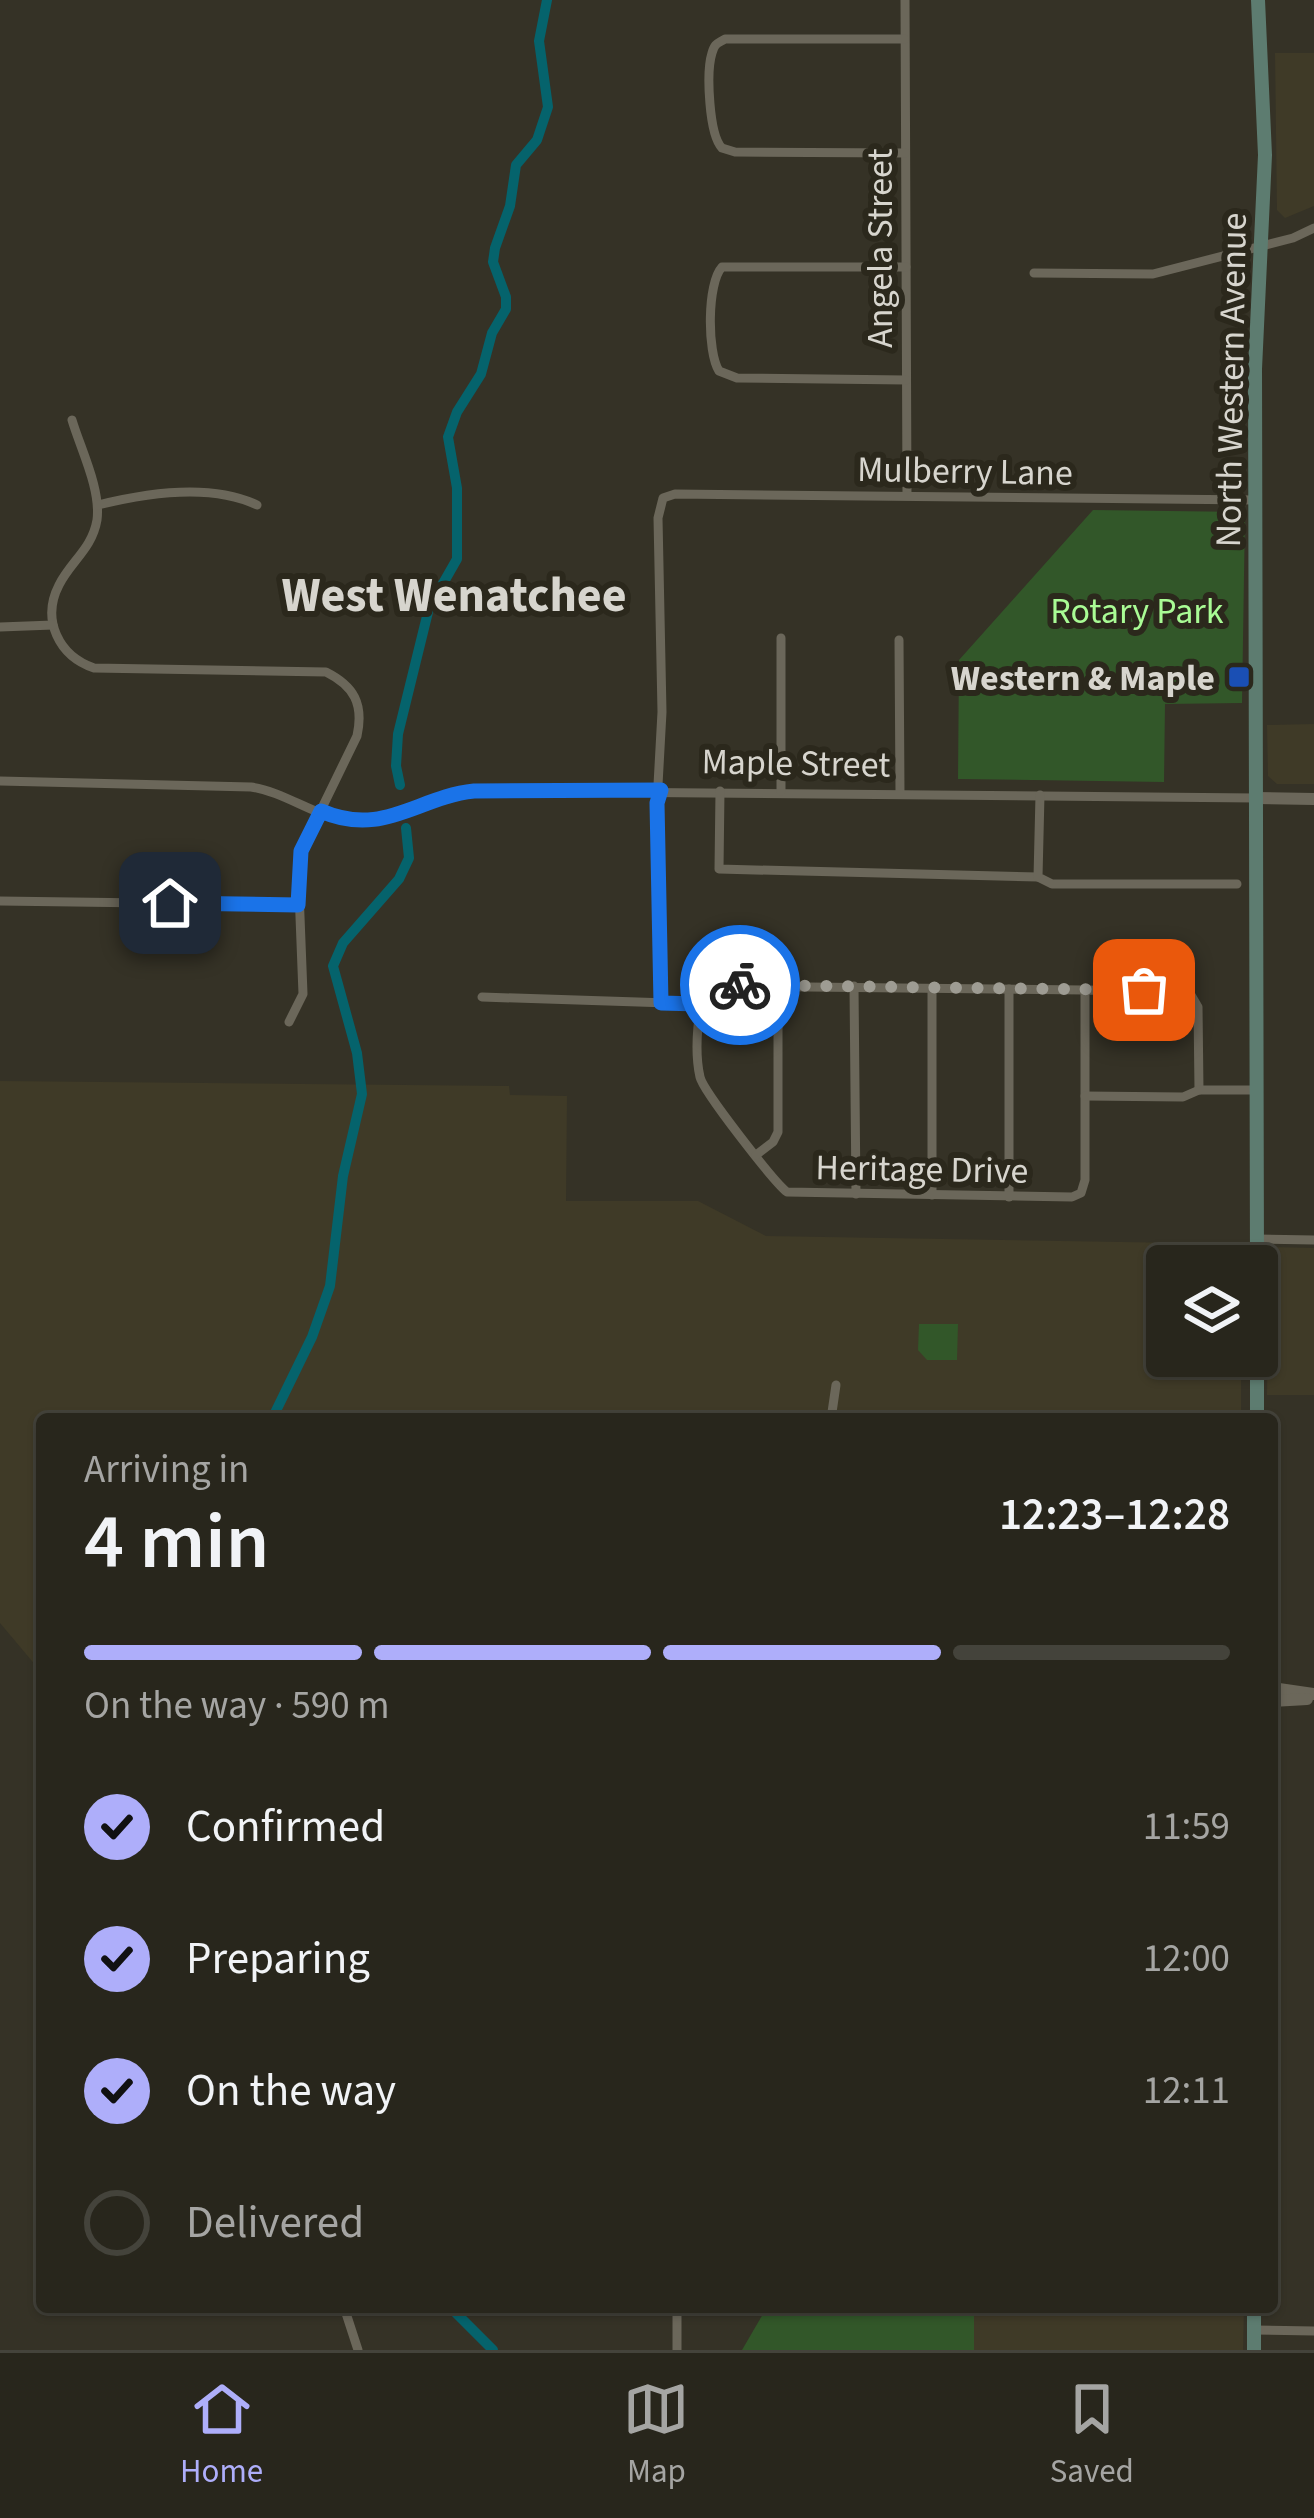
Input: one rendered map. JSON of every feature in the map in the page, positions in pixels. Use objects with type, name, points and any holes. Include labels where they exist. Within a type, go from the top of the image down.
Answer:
[{"type":"main road","name":"North Western Avenue","points":[[1256,1245],[1256,335],[1265,106],[1258,0]]},
{"type":"main road","points":[[1257,1377],[1257,1413]]},
{"type":"main road","points":[[1254,2313],[1254,2350]]},
{"type":"street","name":"Angela Street","points":[[904,0],[908,495]]},
{"type":"street","points":[[904,39],[734,37],[718,42],[711,59],[712,132],[722,148],[735,152],[905,153]]},
{"type":"street","points":[[1034,273],[1153,274],[1314,228]]},
{"type":"street","points":[[906,267],[722,267],[712,282],[712,354],[719,371],[737,378],[906,380]]},
{"type":"street","points":[[72,420],[98,505],[89,545],[59,585],[53,625],[66,653],[94,668],[307,669],[345,681],[356,695],[361,718],[357,736],[301,851],[298,905],[303,994],[289,1022]]},
{"type":"street","points":[[98,505],[163,493],[240,497],[257,506]]},
{"type":"street","name":"Mulberry Lane","points":[[661,790],[658,518],[663,498],[674,494],[1255,500]]},
{"type":"street","points":[[0,628],[53,625]]},
{"type":"street","points":[[781,638],[781,791]]},
{"type":"street","points":[[899,640],[900,793]]},
{"type":"street","name":"Maple Street","points":[[0,782],[251,787],[283,793],[351,821],[414,811],[451,793],[474,791],[1314,799]]},
{"type":"street","points":[[661,790],[657,803],[661,1003]]},
{"type":"street","points":[[720,790],[719,869],[1038,877],[1052,884],[1237,884]]},
{"type":"street","points":[[1038,877],[1040,795]]},
{"type":"street","points":[[0,901],[298,905]]},
{"type":"street","points":[[482,997],[699,1004],[713,986],[1178,991],[1191,995],[1198,1007],[1199,1090]]},
{"type":"street","points":[[756,1155],[778,1135],[778,986]]},
{"type":"street","points":[[854,986],[856,1194]]},
{"type":"street","points":[[932,988],[932,1195]]},
{"type":"street","points":[[1009,988],[1009,1196]]},
{"type":"street","points":[[1085,990],[1085,1096],[1183,1097],[1199,1090],[1256,1090]]},
{"type":"street","name":"Heritage Drive","points":[[699,1004],[700,1080],[787,1192],[1068,1197],[1081,1193],[1085,1096]]},
{"type":"street","points":[[1256,1239],[1314,1240]]},
{"type":"street","points":[[832,1413],[836,1384]]},
{"type":"street","points":[[1278,1689],[1314,1696]]},
{"type":"street","points":[[1278,1700],[1314,1696]]},
{"type":"street","points":[[346,2313],[358,2350]]},
{"type":"street","points":[[677,2313],[677,2350]]},
{"type":"street","points":[[1254,2330],[1314,2331]]},
{"type":"shaded area","points":[[1275,53],[1314,53],[1314,206],[1285,218],[1277,210]]},
{"type":"shaded area","points":[[1314,724],[1314,784],[1277,784],[1268,776],[1267,725]]},
{"type":"shaded area","points":[[0,1081],[509,1086],[510,1095],[567,1096],[566,1201],[698,1201],[766,1236],[1242,1244],[1146,1245],[1146,1377],[1241,1377],[1241,1413],[36,1413],[36,1666],[0,1623]]},
{"type":"shaded area","points":[[1278,1247],[1314,1248],[1314,1395],[1267,1395],[1267,1377],[1278,1377]]},
{"type":"shaded area","points":[[974,2313],[1244,2313],[1243,2350],[974,2350]]},
{"type":"green space","name":"Rotary Park","points":[[1093,510],[1245,512],[1242,703],[1165,704],[1164,782],[958,779],[959,660]]},
{"type":"green space","points":[[919,1324],[958,1324],[957,1360],[927,1360],[918,1350]]},
{"type":"green space","points":[[764,2313],[974,2313],[974,2350],[742,2350]]},
{"type":"waterway","points":[[400,785],[398,734],[429,608],[457,559],[457,488],[448,437],[457,412],[481,374],[492,333],[506,309],[493,262],[495,248],[510,206],[516,165],[537,140],[548,107],[539,41],[547,0]]},
{"type":"waterway","points":[[275,1413],[312,1337],[330,1286],[343,1176],[362,1094],[357,1053],[333,966],[343,943],[399,879],[409,858],[406,828]]},
{"type":"waterway","points":[[456,2313],[493,2350]]},
{"type":"way so far","points":[[740,985],[1144,990]]},
{"type":"place","name":"Western & Maple","points":[[1239,677]]},
{"type":"district","name":"West Wenatchee","points":[[454,594]]},
{"type":"route","points":[[170,903],[298,905],[301,851],[321,811],[351,821],[415,811],[451,793],[661,790],[657,803],[661,1003],[699,1004],[708,988],[740,985]]}]
